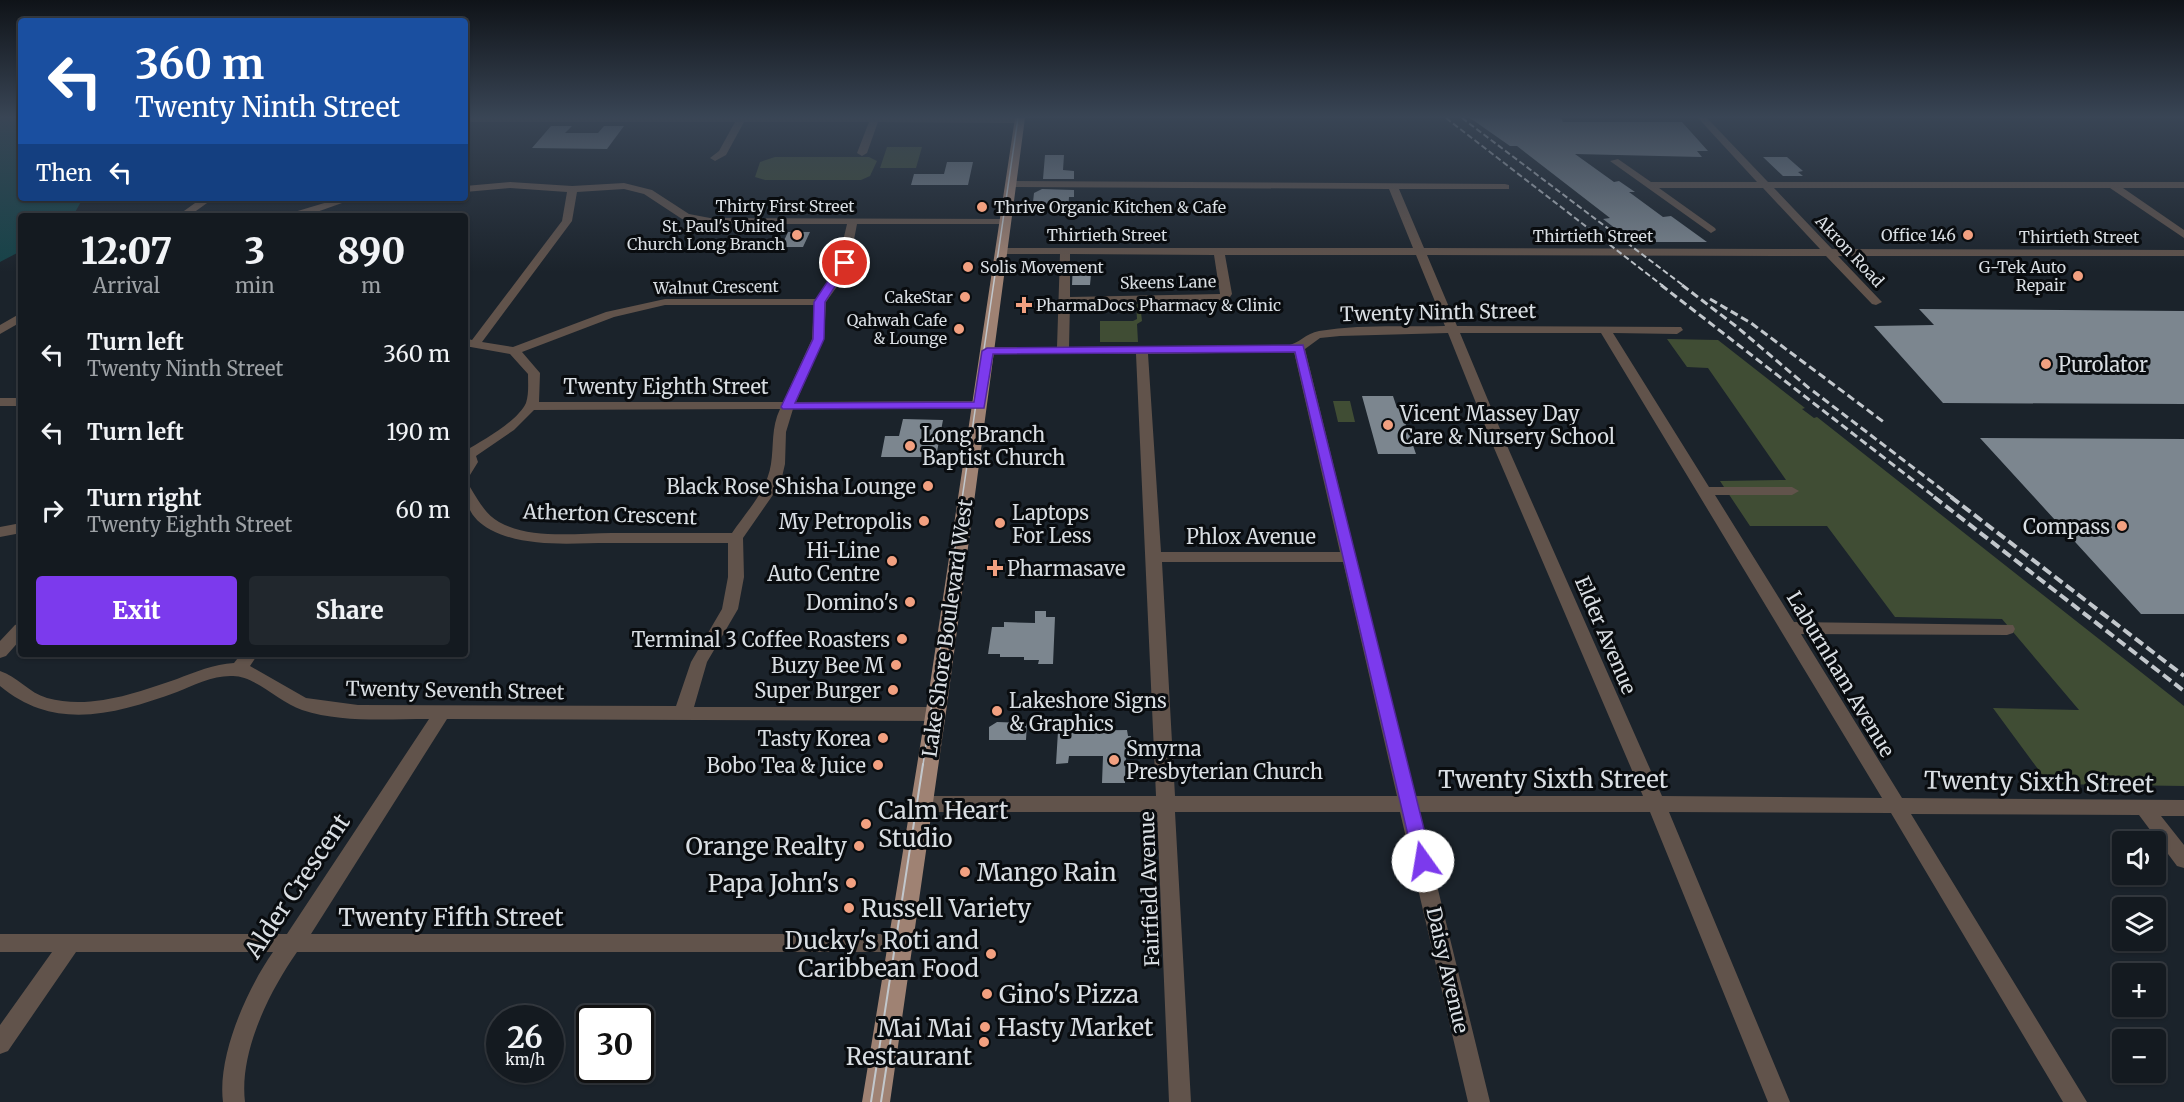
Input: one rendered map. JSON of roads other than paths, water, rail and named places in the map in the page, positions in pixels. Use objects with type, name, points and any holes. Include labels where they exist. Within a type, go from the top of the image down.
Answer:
[{"type":"main road","name":"Lake Shore Boulevard West","points":[[876,1102],[922,804],[1013,169]]},
{"type":"street","points":[[1627,169],[1711,230]]},
{"type":"street","name":"Akron Road","points":[[1751,169],[1875,302]]},
{"type":"street","points":[[1011,184],[1505,187]]},
{"type":"street","name":"Thirty First Street","points":[[468,189],[510,185],[572,189],[602,186],[633,188],[648,192],[686,217],[701,220],[1006,221]]},
{"type":"street","points":[[1650,185],[2184,185]]},
{"type":"street","points":[[2112,185],[2184,235]]},
{"type":"street","name":"Elder Avenue","points":[[1393,186],[1501,447],[1656,804],[1779,1102]]},
{"type":"street","points":[[468,454],[495,437],[531,405],[534,373],[514,351],[470,342],[567,221],[572,189]]},
{"type":"street","points":[[186,213],[204,201]]},
{"type":"street","points":[[300,213],[342,201]]},
{"type":"street","points":[[683,712],[699,662],[730,609],[736,577],[736,538],[770,489],[775,477],[778,464],[779,432],[787,407],[818,339],[820,302],[842,271],[853,220]]},
{"type":"street","name":"Thirtieth Street","points":[[1002,251],[2184,253]]},
{"type":"street","points":[[1063,351],[1066,300],[1065,251]]},
{"type":"street","name":"Skeens Lane","points":[[1066,300],[1224,298],[1226,294],[1219,252]]},
{"type":"street","name":"Walnut Crescent","points":[[514,351],[558,336],[610,314],[665,302],[820,302]]},
{"type":"street","points":[[0,330],[18,319]]},
{"type":"street","name":"Twenty Ninth Street","points":[[987,351],[1286,350],[1299,348],[1317,335],[1340,332],[1454,329],[1677,330]]},
{"type":"street","name":"Laburnham Avenue","points":[[1606,331],[2076,1102]]},
{"type":"street","name":"Daisy Avenue","points":[[1299,348],[1410,805],[1479,1102]]},
{"type":"street","name":"Fairfield Avenue","points":[[1142,351],[1180,1102]]},
{"type":"street","points":[[0,402],[18,402]]},
{"type":"street","name":"Twenty Eighth Street","points":[[531,405],[787,407],[980,405]]},
{"type":"street","points":[[1704,491],[1792,491]]},
{"type":"street","name":"Atherton Crescent","points":[[468,496],[484,518],[500,529],[526,535],[581,538],[736,538]]},
{"type":"street","points":[[0,532],[18,529]]},
{"type":"street","name":"Phlox Avenue","points":[[1154,556],[1348,557]]},
{"type":"street","points":[[1789,628],[2007,629]]},
{"type":"street","points":[[0,652],[18,632]]},
{"type":"street","points":[[0,677],[31,701],[61,708],[87,709],[134,701],[217,672],[239,669],[248,657]]},
{"type":"street","name":"Twenty Seventh Street","points":[[239,669],[293,700],[317,707],[358,712],[935,714]]},
{"type":"street","name":"Alder Crescent","points":[[234,1102],[232,1082],[260,991],[274,965],[293,941],[441,714]]},
{"type":"street","name":"Twenty Sixth Street","points":[[922,804],[1656,804],[2184,808]]},
{"type":"street","points":[[2144,808],[2184,860]]},
{"type":"street","name":"Twenty Fifth Street","points":[[0,943],[293,941],[432,944],[901,943]]},
{"type":"street","points":[[0,1043],[71,943]]},
{"type":"water","points":[[0,169],[18,169],[18,201],[81,201],[75,213],[18,213],[18,253],[0,262]]},
{"type":"tram line","points":[[923,765],[1010,169]]},
{"type":"tram line","points":[[871,1102],[923,764]]},
{"type":"tram line","points":[[881,1102],[892,1031]]},
{"type":"railway","points":[[1512,169],[1663,286]]},
{"type":"railway","points":[[1530,169],[1684,286]]},
{"type":"railway","points":[[1661,285],[1936,498]]},
{"type":"railway","points":[[1682,285],[1737,327],[1810,389]]},
{"type":"railway","points":[[1710,299],[1751,323],[1885,423]]},
{"type":"railway","points":[[1813,391],[1953,498]]},
{"type":"railway","points":[[1934,497],[2184,691]]},
{"type":"railway","points":[[1951,497],[2184,676]]},
{"type":"place","name":"Thrive Organic Kitchen & Cafe","points":[[982,207]]},
{"type":"place","name":"St. Paul's United Church Long Branch","points":[[797,235]]},
{"type":"place","name":"Office 146","points":[[1968,235]]},
{"type":"place","name":"Solis Movement","points":[[968,267]]},
{"type":"place","name":"G-Tek Auto Repair","points":[[2078,276]]},
{"type":"place","name":"CakeStar","points":[[965,297]]},
{"type":"place","name":"PharmaDocs Pharmacy & Clinic","points":[[1024,305]]},
{"type":"place","name":"Qahwah Cafe & Lounge","points":[[959,329]]},
{"type":"place","name":"Purolator","points":[[2046,364]]},
{"type":"place","name":"Vicent Massey Day Care & Nursery School","points":[[1388,425]]},
{"type":"place","name":"Long Branch Baptist Church","points":[[910,446]]},
{"type":"place","name":"Black Rose Shisha Lounge","points":[[928,486]]},
{"type":"place","name":"My Petropolis","points":[[924,521]]},
{"type":"place","name":"Laptops For Less","points":[[1000,523]]},
{"type":"place","name":"Compass","points":[[2122,526]]},
{"type":"place","name":"Hi-Line Auto Centre","points":[[892,561]]},
{"type":"place","name":"Pharmasave","points":[[995,568]]},
{"type":"place","name":"Domino's","points":[[910,602]]},
{"type":"place","name":"Terminal 3 Coffee Roasters","points":[[902,639]]},
{"type":"place","name":"Buzy Bee M","points":[[896,665]]},
{"type":"place","name":"Super Burger","points":[[893,690]]},
{"type":"place","name":"Lakeshore Signs & Graphics","points":[[997,711]]},
{"type":"place","name":"Tasty Korea","points":[[883,738]]},
{"type":"place","name":"Smyrna Presbyterian Church","points":[[1114,760]]},
{"type":"place","name":"Bobo Tea & Juice","points":[[878,765]]},
{"type":"place","name":"Calm Heart Studio","points":[[866,824]]},
{"type":"place","name":"Orange Realty","points":[[859,846]]},
{"type":"place","name":"Mango Rain","points":[[965,872]]},
{"type":"place","name":"Papa John's","points":[[851,883]]},
{"type":"place","name":"Russell Variety","points":[[849,908]]},
{"type":"place","name":"Ducky's Roti and Caribbean Food","points":[[991,954]]},
{"type":"place","name":"Gino's Pizza","points":[[987,994]]},
{"type":"place","name":"Hasty Market","points":[[985,1027]]},
{"type":"place","name":"Mai Mai Restaurant","points":[[984,1042]]}]
